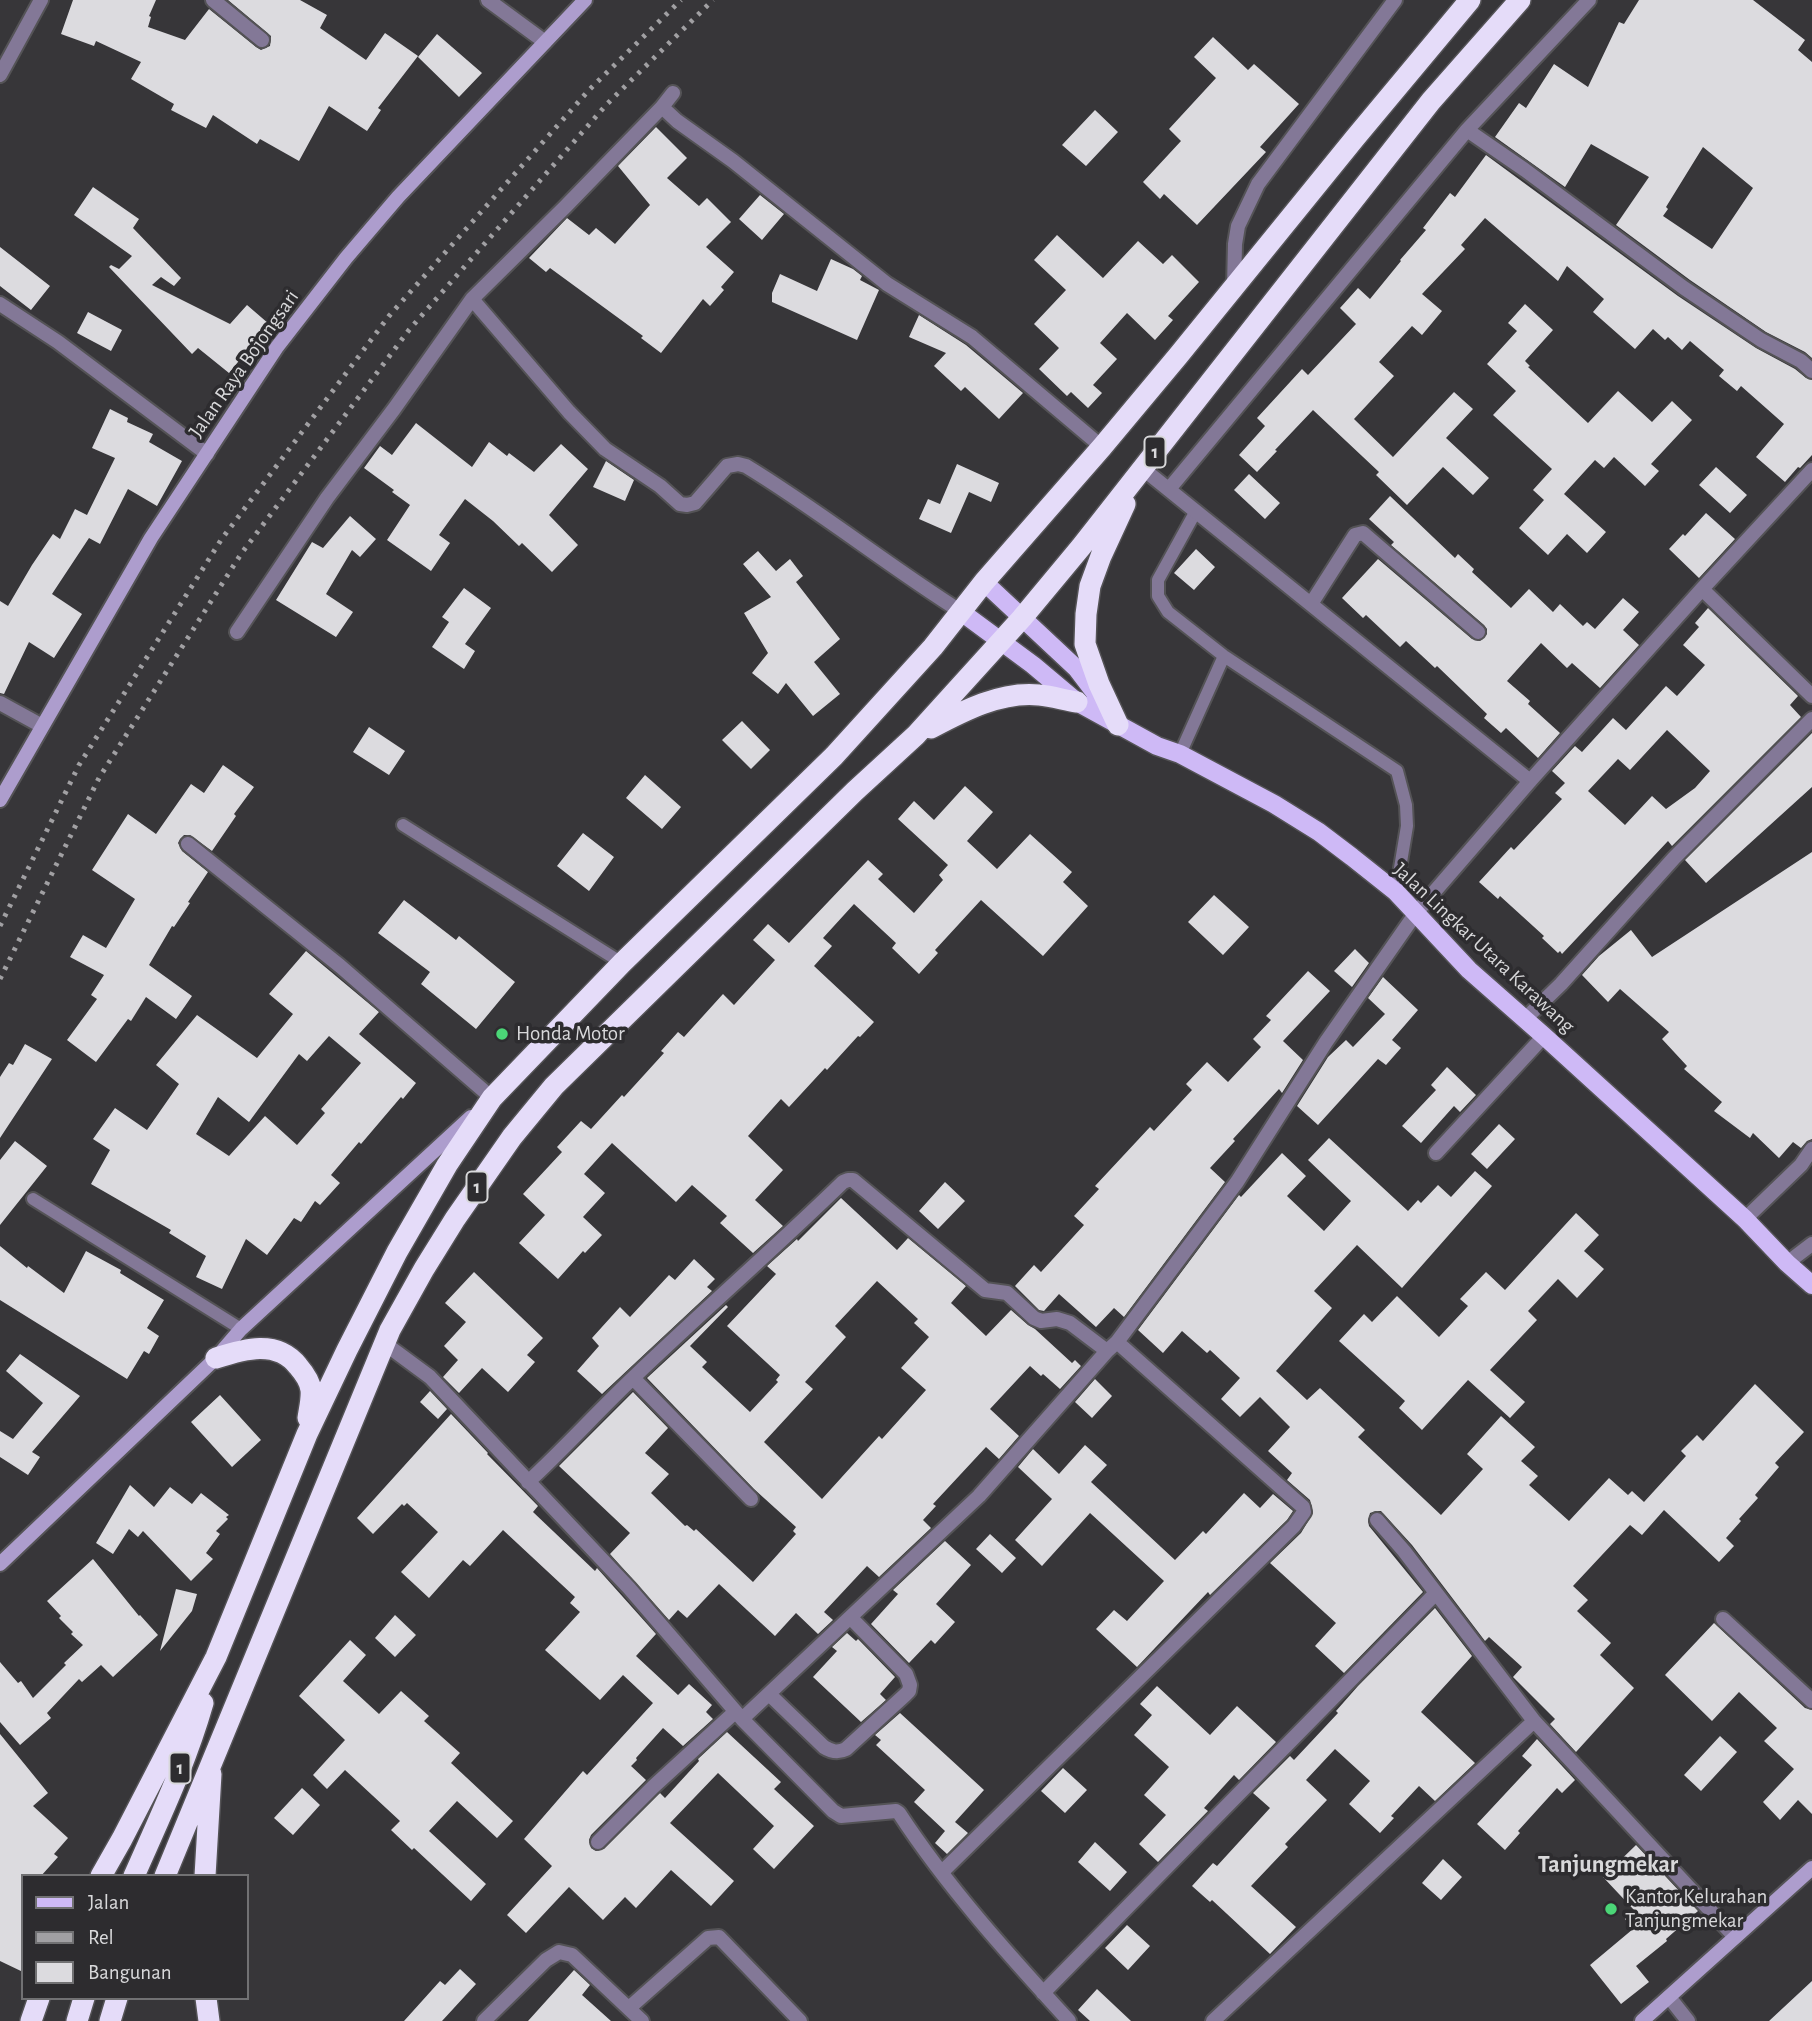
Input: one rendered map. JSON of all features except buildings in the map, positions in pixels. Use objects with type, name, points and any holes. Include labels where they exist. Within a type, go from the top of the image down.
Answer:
[{"type":"highway","name":"1","points":[[135,1874],[165,1807],[196,1727],[216,1657],[307,1434],[346,1350],[397,1252],[447,1165],[492,1098],[622,963],[834,755],[933,647],[984,582],[1102,447],[1234,289],[1470,0]]},
{"type":"highway","name":"1","points":[[166,1874],[384,1343],[455,1219],[512,1137],[554,1086],[916,735],[1022,618],[1431,101],[1520,0]]},
{"type":"highway","points":[[1118,725],[1099,684],[1085,644],[1086,614],[1090,586],[1101,556],[1143,468]]},
{"type":"highway","points":[[916,735],[990,701],[1039,695],[1077,702]]},
{"type":"highway","points":[[216,1358],[244,1349],[262,1347],[292,1358],[306,1375],[311,1390],[307,1434]]},
{"type":"highway","points":[[102,1874],[216,1657]]},
{"type":"highway","points":[[205,1874],[212,1758]]},
{"type":"highway","points":[[31,2021],[38,2000]]},
{"type":"highway","points":[[77,2021],[83,2000]]},
{"type":"highway","points":[[110,2021],[116,2000]]},
{"type":"highway","points":[[206,2000],[209,2021]]},
{"type":"main road","name":"Jalan Lingkar Utara Karawang","points":[[984,582],[1077,669],[1118,725]]},
{"type":"main road","name":"Jalan Lingkar Utara Karawang","points":[[960,611],[1033,665],[1077,702],[1157,746],[1180,754],[1274,804],[1319,832],[1396,892],[1469,971],[1745,1219],[1787,1264],[1812,1285]]},
{"type":"street","points":[[0,75],[41,0]]},
{"type":"street","points":[[213,0],[262,40]]},
{"type":"street","points":[[488,0],[545,42]]},
{"type":"street","name":"Jalan Raya Bojongsari","points":[[0,800],[151,538],[277,347],[346,258],[398,197],[585,0]]},
{"type":"street","points":[[1234,289],[1238,226],[1258,184],[1395,0]]},
{"type":"street","points":[[1169,489],[1467,130],[1589,0]]},
{"type":"street","points":[[237,632],[327,498],[472,299],[565,208],[673,93]]},
{"type":"street","points":[[662,107],[887,284],[972,337],[1102,447]]},
{"type":"street","points":[[1467,130],[1684,288],[1760,340],[1801,361],[1812,371]]},
{"type":"street","points":[[472,299],[569,412],[605,449],[660,486],[680,504],[695,503],[727,466],[746,466],[960,611]]},
{"type":"street","points":[[0,304],[58,342],[207,454]]},
{"type":"street","points":[[1143,468],[1530,781]]},
{"type":"street","points":[[598,1842],[653,1787],[739,1715],[769,1694],[979,1496],[1112,1347],[1237,1182],[1326,1042],[1416,913],[1530,781],[1812,470]]},
{"type":"street","points":[[1311,604],[1355,535],[1363,533],[1478,632]]},
{"type":"street","points":[[1702,589],[1812,696]]},
{"type":"street","points":[[0,703],[42,726]]},
{"type":"street","points":[[1524,1020],[1561,984],[1674,858],[1812,719]]},
{"type":"street","points":[[0,1564],[216,1358],[241,1329],[492,1098],[340,966],[188,844]]},
{"type":"street","points":[[1436,1153],[1544,1036]]},
{"type":"street","points":[[1745,1219],[1801,1165],[1812,1149]]},
{"type":"street","points":[[528,1482],[573,1440],[633,1377],[843,1182],[853,1180],[985,1290],[1007,1293],[1034,1318],[1041,1321],[1058,1319],[1070,1323],[1112,1347],[1303,1507],[1304,1512],[1294,1526],[942,1872]]},
{"type":"street","points":[[1787,1264],[1812,1244]]},
{"type":"street","points":[[384,1343],[430,1377],[629,1588],[739,1715],[833,1811],[841,1816],[896,1811],[899,1813],[986,1927],[1069,2021]]},
{"type":"street","points":[[633,1377],[751,1499]]},
{"type":"street","points":[[1377,1520],[1404,1551],[1534,1721],[1735,1937]]},
{"type":"street","points":[[1043,1993],[1435,1594]]},
{"type":"street","points":[[769,1694],[824,1747],[829,1751],[840,1752],[905,1695],[910,1685],[906,1674],[851,1618]]},
{"type":"street","points":[[1723,1619],[1812,1701]]},
{"type":"street","points":[[1213,2021],[1534,1721]]},
{"type":"street","points":[[1642,2021],[1810,1874]]},
{"type":"street","points":[[629,2008],[708,1938],[719,1937],[800,2021]]},
{"type":"street","points":[[484,2021],[546,1960],[559,1952],[572,1955],[642,2021]]},
{"type":"street","points":[[1670,1997],[1688,2021]]},
{"type":"lane","points":[[1196,511],[1158,580],[1158,596],[1168,612],[1224,656],[1397,771],[1406,806],[1407,826],[1396,892]]},
{"type":"lane","points":[[1180,754],[1224,656]]},
{"type":"lane","points":[[403,825],[622,963]]},
{"type":"lane","points":[[33,1199],[241,1329]]},
{"type":"railway","points":[[0,926],[79,765],[221,540],[389,316],[589,90],[681,0]]},
{"type":"railway","points":[[0,979],[99,778],[241,554],[409,330],[607,104],[713,0]]},
{"type":"place","name":"Honda Motor","points":[[502,1034]]},
{"type":"place","name":"Kantor Kelurahan Tanjungmekar","points":[[1611,1909]]},
{"type":"district","name":"Tanjungmekar","points":[[1608,1865]]}]
